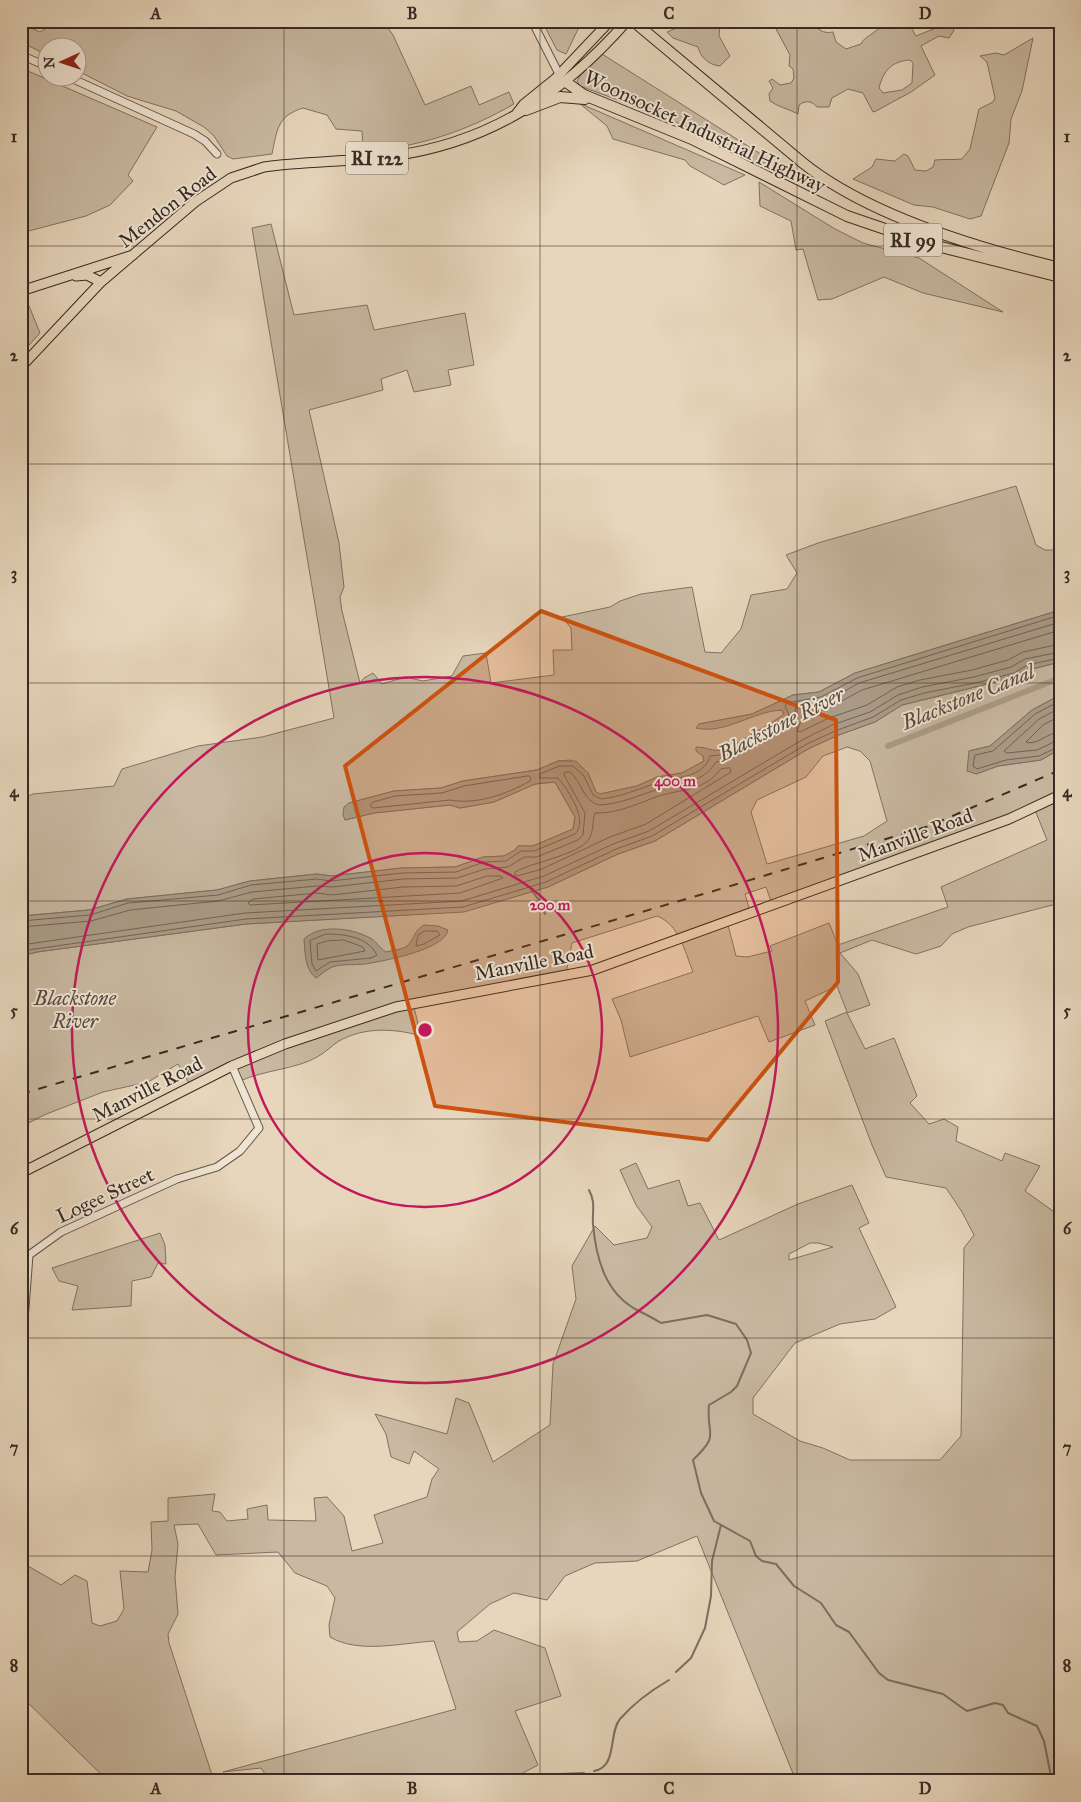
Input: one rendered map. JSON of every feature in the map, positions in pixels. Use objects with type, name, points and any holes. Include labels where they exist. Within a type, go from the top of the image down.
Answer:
[{"type":"highway","name":"Woonsocket Industrial Highway","points":[[632,21],[802,163],[838,186],[916,223],[975,245],[1060,268]]},
{"type":"highway","points":[[646,21],[652,34],[663,46]]},
{"type":"highway","name":"Woonsocket Industrial Highway","points":[[563,78],[580,92],[603,104],[687,137],[828,208],[887,231],[938,247],[1060,277]]},
{"type":"highway","points":[[522,112],[565,96],[603,104]]},
{"type":"main road","name":"Mendon Road","points":[[563,78],[610,21]]},
{"type":"main road","name":"Mendon Road","points":[[103,281],[203,196],[244,173],[275,166],[383,157],[425,150],[476,134],[522,112],[627,21]]},
{"type":"main road","points":[[21,291],[135,254]]},
{"type":"main road","points":[[88,268],[103,281]]},
{"type":"main road","points":[[59,278],[87,275],[103,281]]},
{"type":"main road","name":"RI 122","points":[[21,367],[103,281]]},
{"type":"main road","name":"Manville Road","points":[[21,1173],[232,1066],[285,1044],[396,1007],[593,970],[1009,819],[1060,795]]},
{"type":"street","points":[[532,21],[563,78]]},
{"type":"street","points":[[21,55],[38,63]]},
{"type":"street","points":[[88,86],[200,137],[217,154]]},
{"type":"street","name":"Logee Street","points":[[21,1361],[29,1255],[61,1232],[177,1179],[217,1168],[240,1151],[259,1128],[232,1066]]},
{"type":"highlighted area","points":[[541,611],[836,720],[838,982],[708,1140],[435,1106],[345,766]]},
{"type":"green space","points":[[267,21],[271,24],[274,21],[383,21],[393,35],[425,105],[471,86],[479,105],[509,92],[514,104],[460,130],[422,142],[363,151],[362,131],[336,129],[327,115],[303,108],[294,111],[283,120],[277,131],[272,154],[233,159],[227,156],[214,136],[204,127],[176,111],[127,96],[88,76],[88,38],[38,38],[38,50],[21,42],[21,23],[40,32],[53,25],[82,22]]},
{"type":"green space","points":[[542,21],[582,21],[566,54],[557,50]]},
{"type":"green space","points":[[676,21],[724,21],[720,24],[719,36],[730,56],[720,66],[709,62],[703,57],[698,47],[673,38],[667,32],[676,28]]},
{"type":"green space","points":[[790,21],[812,21],[821,31],[833,32],[836,42],[846,49],[861,44],[877,30],[892,22],[907,21],[916,36],[936,28],[941,21],[951,21],[954,30],[949,38],[939,36],[921,46],[935,75],[911,92],[876,111],[873,112],[863,93],[848,89],[832,98],[829,107],[817,107],[809,102],[802,103],[799,105],[798,114],[770,101],[769,94],[773,88],[769,81],[772,79],[780,85],[791,83],[794,78],[793,69],[789,66],[790,55],[776,29]],"holes":[[[910,60],[913,63],[912,83],[902,90],[883,93],[879,88],[889,68],[898,62]]]},
{"type":"green space","points":[[1033,38],[1022,91],[1011,119],[1009,143],[981,216],[970,219],[933,207],[914,205],[853,179],[872,167],[876,159],[895,161],[904,154],[908,156],[915,170],[926,171],[933,167],[935,160],[962,159],[970,149],[979,109],[993,102],[995,98],[987,62],[980,56],[996,53],[1004,55]]},
{"type":"green space","points":[[602,54],[770,160],[758,166],[674,121],[580,86],[577,81],[580,76]]},
{"type":"green space","points":[[21,68],[38,75],[38,88],[67,88],[157,127],[128,175],[133,181],[110,205],[86,216],[21,233]]},
{"type":"green space","points":[[579,103],[745,175],[724,185],[690,166],[685,160],[613,139],[607,126]]},
{"type":"green space","points":[[759,182],[835,229],[863,243],[919,258],[1003,312],[923,293],[884,277],[832,299],[818,300],[803,249],[796,250],[791,221],[760,206]]},
{"type":"green space","points":[[271,224],[294,315],[367,305],[374,330],[465,313],[474,365],[448,370],[451,385],[414,392],[407,370],[381,379],[383,390],[309,410],[339,543],[344,587],[340,597],[342,611],[360,683],[364,678],[373,673],[382,684],[405,677],[423,681],[452,676],[463,656],[486,653],[491,683],[554,675],[553,650],[572,650],[571,628],[562,617],[610,607],[620,601],[641,594],[692,587],[705,652],[721,653],[741,629],[751,595],[787,589],[797,573],[786,555],[818,543],[1016,486],[1036,545],[1045,550],[1060,550],[1060,610],[855,673],[819,692],[793,695],[752,714],[699,724],[726,725],[767,711],[782,710],[784,715],[726,750],[711,751],[701,747],[704,761],[682,773],[657,777],[637,786],[600,794],[596,792],[588,773],[570,760],[558,761],[537,770],[463,781],[441,788],[394,791],[349,803],[345,820],[374,813],[450,805],[460,808],[494,802],[535,784],[555,782],[575,817],[573,829],[533,846],[518,846],[515,850],[504,856],[483,857],[455,867],[402,868],[331,876],[317,874],[250,881],[217,890],[127,899],[89,910],[21,916],[21,799],[33,794],[114,786],[122,769],[198,746],[262,737],[334,718],[252,228]]},
{"type":"green space","points":[[25,296],[40,333],[21,354],[21,298]]},
{"type":"green space","name":"Blackstone River","points":[[1060,662],[1060,695],[1032,710],[990,746],[969,751],[976,774],[998,766],[1041,760],[1060,749],[1060,903],[968,927],[952,934],[941,946],[916,954],[872,940],[840,953],[858,974],[870,1005],[847,1013],[865,1049],[894,1038],[917,1096],[910,1103],[929,1124],[944,1119],[958,1127],[956,1141],[1002,1161],[1005,1153],[1040,1166],[1025,1191],[1053,1211],[1060,1206],[1060,1781],[796,1781],[697,1536],[637,1561],[595,1563],[565,1576],[547,1600],[514,1593],[490,1604],[457,1632],[459,1642],[477,1641],[494,1630],[545,1648],[561,1696],[515,1711],[538,1765],[508,1781],[270,1781],[261,1768],[223,1772],[456,1709],[434,1641],[367,1646],[341,1642],[330,1637],[329,1625],[335,1598],[327,1586],[295,1573],[278,1552],[216,1555],[198,1524],[174,1525],[178,1544],[175,1577],[178,1614],[168,1634],[169,1643],[212,1775],[207,1781],[108,1781],[21,1696],[21,1562],[61,1585],[75,1575],[87,1581],[92,1623],[100,1626],[117,1621],[124,1609],[120,1571],[148,1572],[152,1550],[151,1522],[168,1521],[168,1498],[215,1494],[212,1511],[220,1512],[227,1521],[248,1519],[247,1509],[267,1505],[268,1520],[316,1521],[314,1498],[327,1497],[344,1516],[352,1551],[383,1543],[374,1515],[427,1497],[432,1479],[439,1469],[414,1451],[409,1464],[391,1457],[386,1434],[375,1414],[447,1434],[456,1398],[469,1403],[493,1462],[550,1425],[553,1364],[576,1299],[572,1266],[595,1226],[614,1245],[647,1238],[652,1227],[636,1205],[620,1170],[636,1163],[648,1189],[679,1180],[688,1206],[700,1203],[719,1240],[798,1204],[852,1185],[869,1223],[859,1228],[896,1307],[875,1319],[840,1324],[795,1343],[753,1398],[753,1414],[800,1441],[823,1448],[850,1460],[940,1460],[961,1436],[964,1248],[974,1235],[946,1188],[886,1177],[825,1021],[847,1012],[837,986],[805,1001],[815,1025],[769,1042],[758,1016],[630,1057],[621,1020],[612,999],[693,972],[676,932],[671,925],[657,916],[572,943],[566,973],[412,999],[421,1036],[390,1030],[359,1033],[339,1041],[320,1055],[300,1064],[259,1074],[240,1081],[233,1067],[191,1087],[178,1064],[148,1082],[103,1092],[44,1115],[21,1127],[21,956],[37,952],[246,924],[422,914],[513,897],[548,887],[618,854],[655,841],[808,749],[836,736],[875,722],[902,705],[1016,677],[1028,670]],"holes":[[[847,747],[860,751],[870,761],[887,821],[864,836],[767,864],[751,812],[757,800],[806,777],[823,756]],[[1035,810],[1047,840],[941,887],[948,907],[838,945],[829,923],[770,946],[772,951],[747,957],[736,956],[728,925],[751,915],[745,894],[766,887],[773,907]],[[810,1243],[833,1247],[789,1260],[789,1254]]]},
{"type":"green space","points":[[160,1233],[165,1245],[166,1264],[158,1263],[151,1277],[132,1281],[131,1306],[72,1310],[78,1286],[59,1281],[52,1268]]},
{"type":"water","name":"Blackstone River","points":[[1060,610],[1060,662],[1028,670],[1016,677],[902,705],[875,722],[836,736],[808,749],[655,841],[618,854],[548,887],[464,912],[246,924],[37,952],[21,956],[22,916],[89,910],[127,899],[217,890],[250,881],[317,874],[331,876],[402,868],[455,867],[483,857],[504,856],[515,850],[518,846],[533,846],[573,829],[575,817],[555,782],[535,784],[494,802],[460,808],[450,805],[374,813],[345,820],[343,815],[344,807],[349,803],[394,791],[441,788],[463,781],[537,770],[558,761],[576,761],[588,773],[596,792],[600,794],[637,786],[657,777],[682,773],[704,761],[703,756],[696,751],[696,747],[723,750],[755,733],[784,713],[782,710],[771,711],[717,728],[696,728],[699,724],[752,714],[793,695],[819,692],[855,673]]},
{"type":"water","points":[[1060,695],[1060,749],[1041,760],[998,766],[976,774],[967,771],[969,751],[990,746],[1032,710]]},
{"type":"water","points":[[424,925],[438,926],[448,930],[445,937],[437,943],[402,956],[366,964],[337,966],[330,968],[316,978],[312,975],[308,966],[304,939],[318,931],[335,929],[353,931],[371,938],[386,952],[407,946],[418,930]]},
{"type":"waterway","name":"Blackstone Canal","points":[[888,746],[1060,678]]},
{"type":"waterway","points":[[531,890],[539,900],[545,914]]},
{"type":"waterway","points":[[589,1190],[593,1203],[594,1237],[600,1262],[610,1284],[626,1303],[661,1323],[707,1315],[736,1324],[747,1340],[751,1353],[737,1386],[731,1392],[709,1405],[710,1439],[693,1460],[701,1493],[714,1521],[750,1541],[756,1556],[762,1561],[776,1564],[794,1586],[821,1603],[836,1625],[849,1632],[879,1673],[888,1680],[943,1694],[961,1707]]},
{"type":"waterway","points":[[676,1672],[691,1658],[705,1628],[711,1596],[712,1561],[721,1525]]},
{"type":"waterway","points":[[594,1771],[602,1768],[610,1756],[614,1732],[620,1719],[643,1698],[669,1680]]},
{"type":"waterway","points":[[961,1707],[967,1711],[995,1703],[1003,1705],[1008,1713],[1037,1726],[1044,1741],[1052,1781]]},
{"type":"waterway","points":[[520,1781],[536,1775],[584,1773]]},
{"type":"railway","points":[[21,1094],[929,826],[1060,770]]}]
